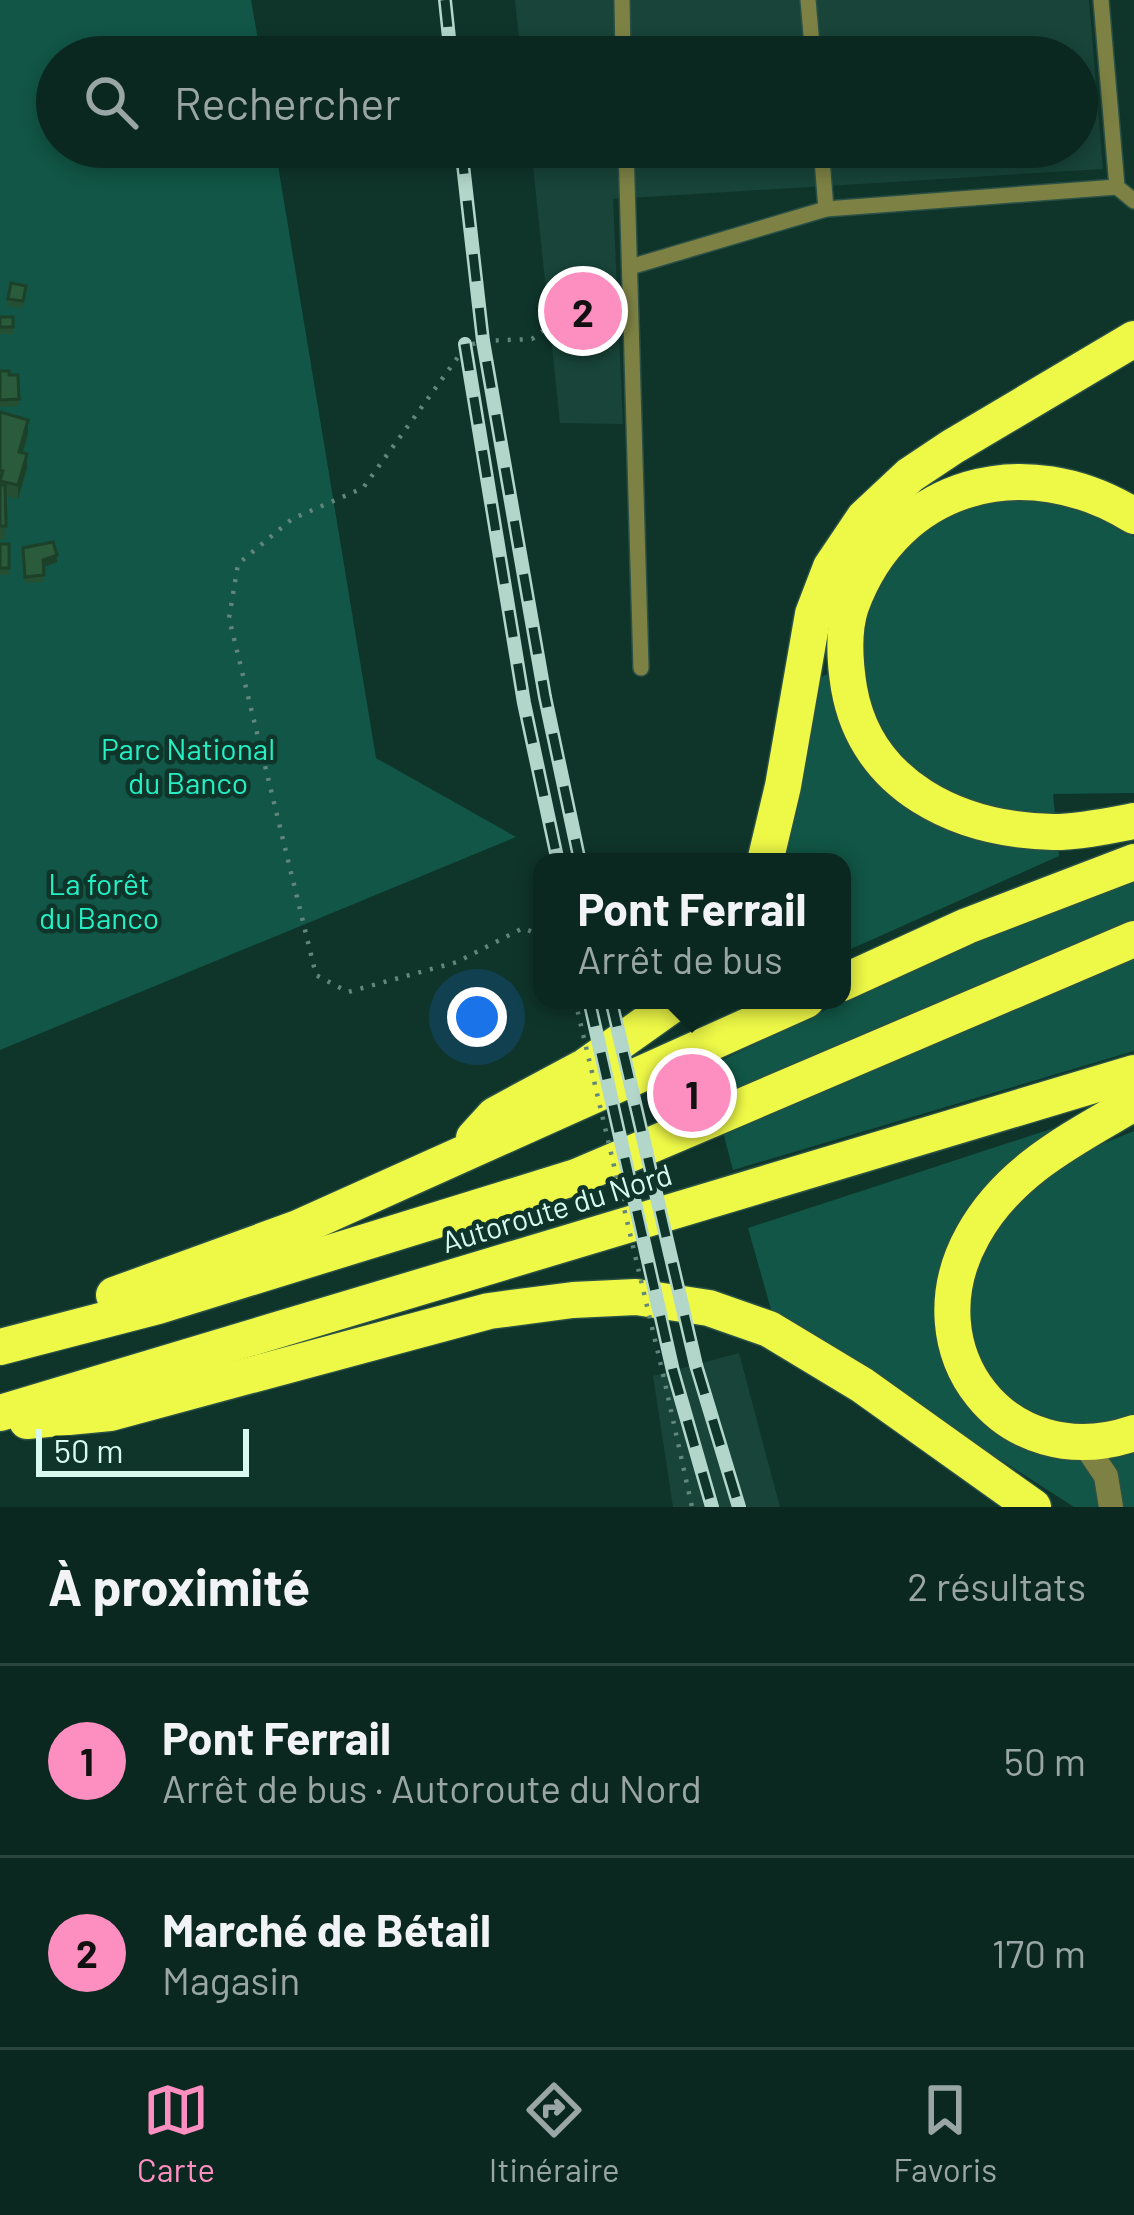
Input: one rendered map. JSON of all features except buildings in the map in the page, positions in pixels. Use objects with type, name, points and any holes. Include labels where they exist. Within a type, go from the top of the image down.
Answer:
[{"type":"highway","points":[[767,853],[813,614],[831,567],[864,518],[910,475],[952,447],[1134,339]]},
{"type":"highway","points":[[1134,516],[1111,502],[1033,481],[987,482],[941,499],[904,526],[874,559],[850,610],[845,664],[852,706],[870,752],[905,786],[951,812],[992,824],[1054,832],[1134,821]]},
{"type":"highway","points":[[851,979],[967,926],[1134,862]]},
{"type":"highway","points":[[0,1347],[158,1306],[576,1177],[1134,939]]},
{"type":"highway","points":[[454,1160],[495,1115],[586,1066],[666,1009]]},
{"type":"highway","points":[[0,1332],[277,1236],[786,1009]]},
{"type":"highway","name":"Autoroute du Nord","points":[[0,1413],[1134,1073]]},
{"type":"highway","points":[[1134,1103],[1030,1166],[997,1201],[974,1233],[956,1271],[953,1342],[981,1394],[1007,1420],[1034,1435],[1083,1442],[1112,1441],[1134,1433]]},
{"type":"highway","points":[[0,1424],[110,1413],[489,1310],[637,1297],[709,1308],[769,1329],[862,1384],[1033,1507]]},
{"type":"street","points":[[1083,1442],[1106,1476],[1111,1507]]},
{"type":"lane","points":[[622,0],[623,36]]},
{"type":"lane","points":[[808,0],[811,36]]},
{"type":"lane","points":[[1101,0],[1118,187],[1134,201]]},
{"type":"lane","points":[[627,168],[641,668]]},
{"type":"lane","points":[[823,168],[826,209]]},
{"type":"lane","points":[[630,267],[826,209],[1118,187]]},
{"type":"path","points":[[533,932],[523,928],[457,962],[348,992],[316,975],[229,618],[238,564],[292,519],[364,488],[466,346],[482,340],[532,339],[630,267]]},
{"type":"path","points":[[577,1009],[692,1507]]},
{"type":"shaded area","points":[[515,0],[1089,0],[1092,36],[519,36]]},
{"type":"shaded area","points":[[1098,109],[1103,169],[613,199],[623,424],[560,423],[533,168],[1098,168]]},
{"type":"shaded area","points":[[739,1353],[780,1507],[673,1507],[653,1376]]},
{"type":"green space","name":"Parc National du Banco","points":[[0,0],[251,0],[257,36],[36,36],[36,168],[278,168],[376,758],[516,837],[0,1050]]},
{"type":"green space","points":[[1035,495],[1075,505],[1101,513],[1134,537],[1134,793],[1053,794],[1059,856],[851,949],[851,853],[787,853],[817,679],[862,658],[867,616],[900,556],[949,515],[999,496]]},
{"type":"green space","points":[[1134,881],[1134,1051],[733,1170],[706,1068],[828,1009],[851,1009],[851,998],[972,939]]},
{"type":"green space","points":[[1054,1128],[1092,1148],[1134,1131],[1134,1507],[1074,1507],[772,1313],[748,1228]]},
{"type":"railway","points":[[445,0],[449,36]]},
{"type":"railway","points":[[463,168],[483,341],[545,697],[578,853]]},
{"type":"railway","points":[[465,344],[524,703],[556,853]]},
{"type":"railway","points":[[591,1009],[673,1371],[712,1507]]},
{"type":"railway","points":[[613,1009],[696,1365],[739,1507]]},
{"type":"place","name":"Marché de Bétail","points":[[583,311]]},
{"type":"place","name":"Pont Ferrail","points":[[692,1093]]},
{"type":"park label","name":"La forêt du Banco","points":[[99,902]]}]
